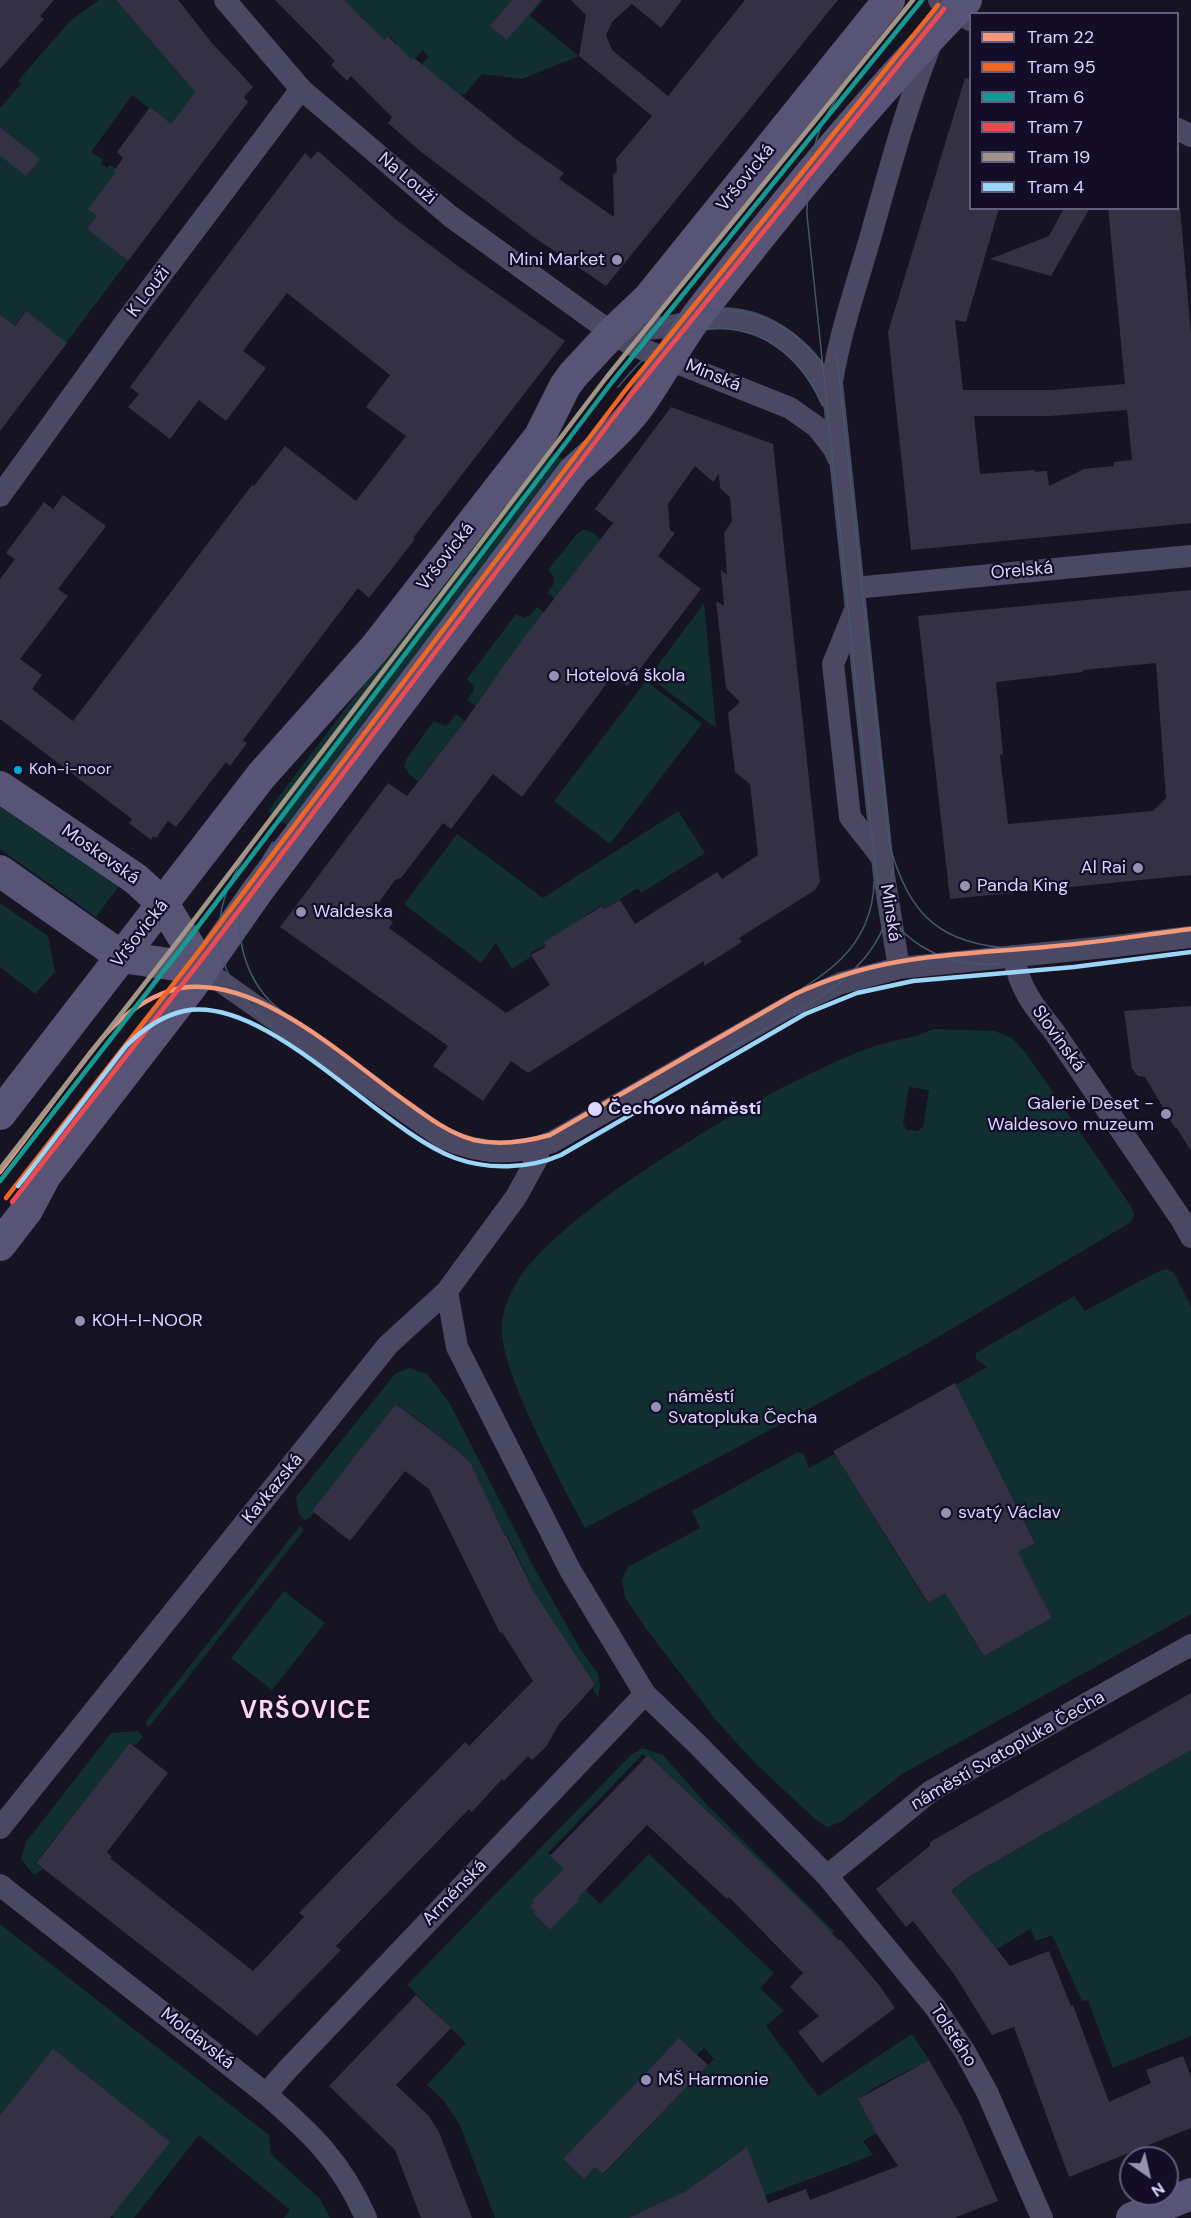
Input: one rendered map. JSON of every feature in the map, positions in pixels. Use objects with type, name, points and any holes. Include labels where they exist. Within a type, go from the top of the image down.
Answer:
[{"type":"main road","name":"Vršovická","points":[[0,1114],[261,776],[374,650],[540,436],[565,386],[573,375],[648,299],[889,0]]},
{"type":"main road","points":[[0,1245],[27,1210],[45,1176],[203,969],[263,884],[574,471],[620,429],[638,407],[694,322],[832,147],[953,12]]},
{"type":"main road","name":"Moskevská","points":[[0,787],[136,879],[163,904],[203,969]]},
{"type":"main road","name":"Moskevská","points":[[0,871],[122,957],[203,969]]},
{"type":"main road","points":[[1132,2218],[1191,2194]]},
{"type":"street","name":"Na Louži","points":[[225,0],[301,89],[450,216],[612,333]]},
{"type":"street","name":"Minská","points":[[899,968],[882,859],[850,817],[833,664],[855,598],[832,382],[837,356],[910,98],[953,12]]},
{"type":"street","name":"K Louži","points":[[0,496],[127,320],[301,89]]},
{"type":"street","name":"Minská","points":[[612,333],[642,331],[721,318],[743,321],[765,328],[786,340],[801,353],[824,382],[836,411]]},
{"type":"street","name":"Minská","points":[[612,333],[632,345],[669,358],[790,408],[804,416],[824,435],[841,465]]},
{"type":"street","name":"Orelská","points":[[855,598],[1191,556]]},
{"type":"street","name":"Moskevská","points":[[203,969],[443,1138],[467,1147],[493,1152],[538,1148],[565,1136],[773,1015],[814,993],[850,980],[899,968],[1191,937]]},
{"type":"street","name":"Slovinská","points":[[1014,956],[1020,983],[1034,1007],[1060,1040],[1191,1237]]},
{"type":"street","name":"Kavkazská","points":[[0,1828],[388,1346],[447,1291],[516,1197],[538,1157],[538,1148]]},
{"type":"street","points":[[447,1291],[457,1347],[570,1570],[645,1694],[826,1876]]},
{"type":"street","name":"náměstí Svatopluka Čecha","points":[[826,1876],[931,1791],[1191,1645]]},
{"type":"street","name":"Arménská","points":[[266,2094],[645,1694]]},
{"type":"street","name":"Tolstého","points":[[826,1876],[935,2007],[966,2052],[1005,2128],[1042,2218]]},
{"type":"street","name":"Moldavská","points":[[0,1886],[266,2094],[308,2130],[330,2156],[357,2198],[366,2218]]},
{"type":"green space","points":[[99,0],[116,0],[195,92],[171,124],[132,95],[91,152],[103,160],[101,164],[107,168],[110,165],[116,169],[116,172],[89,209],[97,216],[87,229],[128,261],[66,343],[25,312],[14,326],[0,327],[0,156],[26,176],[39,159],[0,127],[0,108],[21,84],[18,81],[70,21]]},
{"type":"green space","points":[[343,0],[512,0],[507,40],[540,0],[543,0],[530,16],[579,56],[522,79],[482,74],[464,95],[460,95],[447,84],[437,94],[414,72],[429,57],[423,50],[408,65],[392,49],[397,44],[390,36],[384,41],[363,19],[362,15],[360,16]]},
{"type":"green space","points":[[544,446],[569,464],[292,829],[268,811]]},
{"type":"green space","points":[[583,530],[590,531],[601,539],[556,599],[547,593],[553,585],[554,577],[548,570],[577,534]]},
{"type":"green space","points":[[704,603],[716,728],[649,677]]},
{"type":"green space","points":[[537,607],[544,613],[475,706],[467,700],[474,686],[467,679],[516,614],[524,618]]},
{"type":"green space","points":[[646,681],[702,724],[610,844],[554,801]]},
{"type":"green space","points":[[456,714],[465,721],[418,781],[409,774],[404,766],[407,758],[434,721],[445,726]]},
{"type":"green space","points":[[0,798],[122,882],[96,917],[0,849]]},
{"type":"green space","points":[[678,811],[705,853],[641,893],[638,888],[604,909],[602,905],[584,916],[586,920],[545,941],[546,945],[530,953],[532,956],[512,969],[496,943],[481,963],[404,904],[457,834],[543,898]]},
{"type":"green space","points":[[0,903],[48,936],[55,972],[35,994],[0,967]]},
{"type":"green space","points":[[934,1029],[995,1031],[1012,1038],[1026,1053],[1132,1208],[1134,1215],[1131,1222],[928,1343],[585,1528],[533,1426],[520,1396],[503,1343],[502,1323],[505,1308],[523,1272],[577,1219],[669,1154],[729,1117],[769,1094],[848,1056],[878,1045]],"holes":[[[909,1087],[929,1090],[923,1127],[917,1131],[907,1130],[903,1124]]]},
{"type":"green space","points":[[1166,1269],[1174,1273],[1191,1306],[1191,1614],[902,1774],[841,1822],[827,1827],[816,1820],[755,1763],[716,1720],[647,1630],[625,1597],[622,1580],[628,1567],[700,1528],[692,1511],[798,1452],[804,1455],[809,1468],[835,1454],[927,1603],[945,1593],[984,1656],[1052,1618],[1018,1552],[1035,1542],[956,1385],[987,1367],[976,1359],[976,1353],[1074,1296],[1085,1311]]},
{"type":"green space","points":[[409,1368],[427,1374],[449,1402],[536,1571],[579,1647],[597,1672],[600,1685],[598,1698],[593,1689],[595,1686],[541,1606],[471,1464],[458,1451],[397,1404],[312,1511],[314,1513],[310,1518],[304,1520],[299,1514],[296,1497],[395,1374]]},
{"type":"green space","points":[[300,1526],[304,1530],[149,1727],[145,1723]]},
{"type":"green space","points":[[284,1591],[325,1623],[272,1690],[231,1658]]},
{"type":"green space","points":[[138,1731],[143,1736],[136,1745],[130,1744],[35,1863],[43,1869],[34,1875],[21,1859],[26,1842],[111,1733]]},
{"type":"green space","points":[[642,1748],[663,1755],[706,1804],[834,1931],[832,1934],[807,1906],[648,1755],[646,1757],[643,1754],[548,1853],[600,1904],[649,1854],[774,1973],[760,1988],[784,2011],[766,2026],[818,2096],[912,2034],[929,2060],[876,2087],[858,2099],[876,2133],[863,2141],[873,2155],[765,2196],[747,2147],[686,2191],[628,2218],[495,2218],[460,2125],[444,2101],[427,2085],[466,2043],[407,1985],[631,1755]],"holes":[[[561,1884],[578,1900],[550,1930],[533,1913],[535,1911],[531,1906],[534,1903],[532,1901],[541,1892]],[[679,2038],[697,2055],[704,2048],[714,2059],[604,2174],[595,2167],[584,2179],[563,2159]]]},
{"type":"green space","points":[[1191,1750],[1191,2036],[1113,2068],[1088,2000],[1082,2001],[1052,1935],[1036,1941],[1030,1929],[997,1949],[966,1910],[947,1895],[970,1876]]},
{"type":"green space","points":[[0,1924],[269,2135],[271,2154],[320,2199],[330,2218],[284,2218],[290,2210],[199,2135],[134,2218],[111,2216],[0,2116]]},
{"type":"building","points":[[0,0],[54,0],[40,16],[44,19],[0,69]]},
{"type":"building","points":[[116,0],[178,0],[212,43],[253,87],[244,97],[248,102],[128,261],[87,229],[97,216],[88,209],[116,172],[114,171],[123,158],[117,152],[150,107],[171,124],[195,92]]},
{"type":"building","points":[[275,0],[344,0],[384,40],[388,36],[412,60],[414,58],[517,140],[564,173],[559,179],[614,217],[613,175],[617,171],[616,159],[652,116],[579,56],[586,15],[571,0],[682,0],[661,28],[632,4],[612,22],[606,35],[612,50],[668,96],[745,0],[838,0],[606,286],[535,238],[420,151],[388,123],[392,117],[351,76],[347,81],[331,65],[335,61]]},
{"type":"building","points":[[512,0],[541,0],[507,40],[490,26]]},
{"type":"building","points":[[965,78],[969,79],[969,210],[998,210],[966,322],[955,320],[963,390],[1051,390],[1125,384],[1108,210],[1179,210],[1180,208],[1191,334],[1191,523],[911,550],[888,332]],"holes":[[[1127,410],[1132,460],[1114,462],[1114,466],[1084,469],[1049,486],[1047,471],[980,474],[974,416],[1050,416]]]},
{"type":"building","points":[[0,127],[40,159],[26,176],[0,156]]},
{"type":"building","points":[[318,151],[394,218],[565,341],[369,598],[358,588],[243,740],[247,743],[230,766],[226,762],[176,827],[168,821],[156,838],[153,836],[151,840],[129,823],[132,819],[0,719],[0,579],[15,559],[6,553],[44,502],[53,509],[63,495],[106,526],[58,589],[68,596],[20,659],[42,675],[32,689],[73,721],[252,485],[254,486],[285,446],[356,501],[406,436],[366,407],[390,375],[287,293],[243,351],[266,368],[226,421],[199,400],[170,439],[128,407],[139,394],[130,387],[204,287],[305,153],[311,159]]},
{"type":"building","points":[[1063,210],[1089,210],[1051,276],[990,259],[1049,236]]},
{"type":"building","points":[[26,311],[67,343],[0,431],[0,315],[15,326]]},
{"type":"building","points":[[671,407],[773,444],[820,882],[815,890],[739,938],[742,942],[704,966],[704,961],[528,1073],[511,1061],[483,1101],[433,1066],[448,1046],[280,927],[388,783],[407,796],[465,721],[522,640],[613,523],[595,509]],"holes":[[[695,466],[713,482],[719,474],[720,488],[730,497],[732,521],[724,533],[727,575],[721,570],[724,606],[716,601],[726,688],[740,702],[728,713],[735,772],[750,784],[758,855],[722,879],[717,872],[635,924],[620,900],[604,909],[602,906],[544,942],[546,946],[531,955],[550,985],[506,1013],[389,928],[393,922],[375,908],[395,880],[401,878],[443,823],[451,829],[493,774],[522,797],[613,675],[627,686],[701,589],[658,556],[675,533],[670,530],[668,504]]]},
{"type":"building","points":[[1191,590],[1191,875],[950,899],[918,616]],"holes":[[[1156,663],[1166,798],[1153,811],[1008,824],[1000,755],[1003,754],[996,682]]]},
{"type":"building","points":[[1191,1006],[1191,1151],[1145,1077],[1138,1076],[1132,1069],[1124,1011]]},
{"type":"building","name":"svatý Václav","points":[[955,1383],[1035,1543],[1018,1552],[1052,1618],[984,1656],[945,1593],[928,1603],[833,1451]]},
{"type":"building","points":[[396,1404],[458,1451],[471,1464],[534,1592],[595,1685],[559,1724],[546,1747],[532,1760],[528,1756],[504,1781],[502,1779],[472,1812],[469,1809],[336,1946],[341,1950],[257,2036],[36,1863],[130,1743],[168,1773],[107,1852],[112,1857],[110,1858],[253,1971],[304,1917],[299,1913],[465,1742],[469,1746],[533,1681],[502,1632],[500,1633],[429,1489],[405,1471],[350,1541],[312,1511]]},
{"type":"building","points":[[1191,1693],[1191,1750],[970,1876],[951,1891],[1010,1966],[1049,1951],[1071,2006],[1073,2005],[1109,2102],[1151,2083],[1146,2070],[1183,2056],[1191,2077],[1191,2128],[1146,2146],[1119,2146],[1119,2157],[1069,2177],[1014,2027],[992,2035],[954,1974],[913,1921],[906,1927],[876,1889],[930,1846],[930,1842]]},
{"type":"building","points":[[648,1755],[807,1906],[839,1941],[840,1939],[879,1985],[895,2008],[822,2063],[798,2032],[819,2016],[790,1987],[803,1973],[729,1897],[727,1899],[647,1825],[550,1930],[533,1913],[535,1911],[530,1906],[534,1903],[532,1901],[564,1869],[550,1856]]},
{"type":"building","points":[[416,1995],[451,2028],[396,2085],[429,2116],[439,2132],[472,2218],[421,2218],[395,2150],[329,2086]]},
{"type":"building","points":[[679,2038],[708,2065],[603,2174],[595,2167],[584,2179],[563,2159]]},
{"type":"building","points":[[53,2049],[170,2142],[110,2218],[0,2218],[0,2116]]},
{"type":"building","points":[[929,2060],[962,2118],[998,2201],[954,2218],[628,2218],[686,2191],[747,2147],[768,2203],[806,2189],[810,2200],[898,2166],[876,2133],[858,2099]]},
{"type":"tram line","name":"19","points":[[0,1169],[178,941],[606,378],[913,0]]},
{"type":"tram line","name":"6","points":[[0,1181],[184,945],[612,382],[922,0]]},
{"type":"tram line","name":"95","points":[[6,1198],[196,955],[624,392],[938,5]]},
{"type":"tram line","name":"7","points":[[12,1202],[202,959],[630,396],[944,9]]},
{"type":"tram line","points":[[853,73],[827,114],[815,143],[809,179],[807,215],[875,864],[881,896],[889,913],[913,941],[929,950],[964,962],[1001,964]]},
{"type":"tram line","points":[[613,370],[638,342],[656,329],[678,318],[700,312],[723,310],[767,319],[788,330],[822,363]]},
{"type":"tram line","points":[[618,387],[643,359],[661,346],[685,334],[710,329],[733,329],[755,335],[776,346],[794,362],[810,382],[822,405]]},
{"type":"tram line","points":[[837,356],[890,847],[898,872],[908,892],[919,909],[932,922],[966,941],[1014,949]]},
{"type":"tram line","points":[[260,834],[242,860],[224,899],[220,920],[220,941],[223,960],[231,979],[242,997],[273,1028]]},
{"type":"tram line","points":[[273,842],[250,880],[242,900],[240,915],[242,946],[252,975],[269,1000],[306,1028]]},
{"type":"tram line","points":[[728,1050],[814,1000],[841,982],[863,960],[880,934],[891,904],[892,868]]},
{"type":"tram line","points":[[733,1029],[803,988],[844,956],[860,935],[870,911],[874,882]]},
{"type":"tram line","name":"22","points":[[0,1172],[85,1059],[111,1029],[144,1002],[181,988],[210,988],[239,994],[268,1006],[325,1041],[445,1128],[474,1140],[493,1143],[512,1142],[550,1135],[795,994],[857,971],[918,958],[1045,947],[1191,929]]},
{"type":"tram line","name":"4","points":[[18,1186],[126,1046],[152,1024],[184,1011],[216,1011],[251,1023],[286,1042],[425,1143],[468,1162],[508,1166],[536,1163],[561,1155],[805,1014],[857,993],[913,981],[1074,967],[1191,952]]},
{"type":"place","name":"Mini Market","points":[[617,260]]},
{"type":"place","name":"Hotelová škola","points":[[554,676]]},
{"type":"place","name":"Koh-i-noor","points":[[18,770]]},
{"type":"place","name":"Al Rai","points":[[1138,868]]},
{"type":"place","name":"Panda King","points":[[965,886]]},
{"type":"place","name":"Waldeska","points":[[301,912]]},
{"type":"place","name":"Čechovo náměstí","points":[[595,1109]]},
{"type":"place","name":"Galerie Deset - Waldesovo muzeum","points":[[1166,1114]]},
{"type":"place","name":"KOH-I-NOOR","points":[[80,1321]]},
{"type":"place","name":"náměstí Svatopluka Čecha","points":[[656,1407]]},
{"type":"place","name":"svatý Václav","points":[[946,1513]]},
{"type":"place","name":"MŠ Harmonie","points":[[646,2080]]},
{"type":"district","name":"VRŠOVICE","points":[[306,1712]]}]
